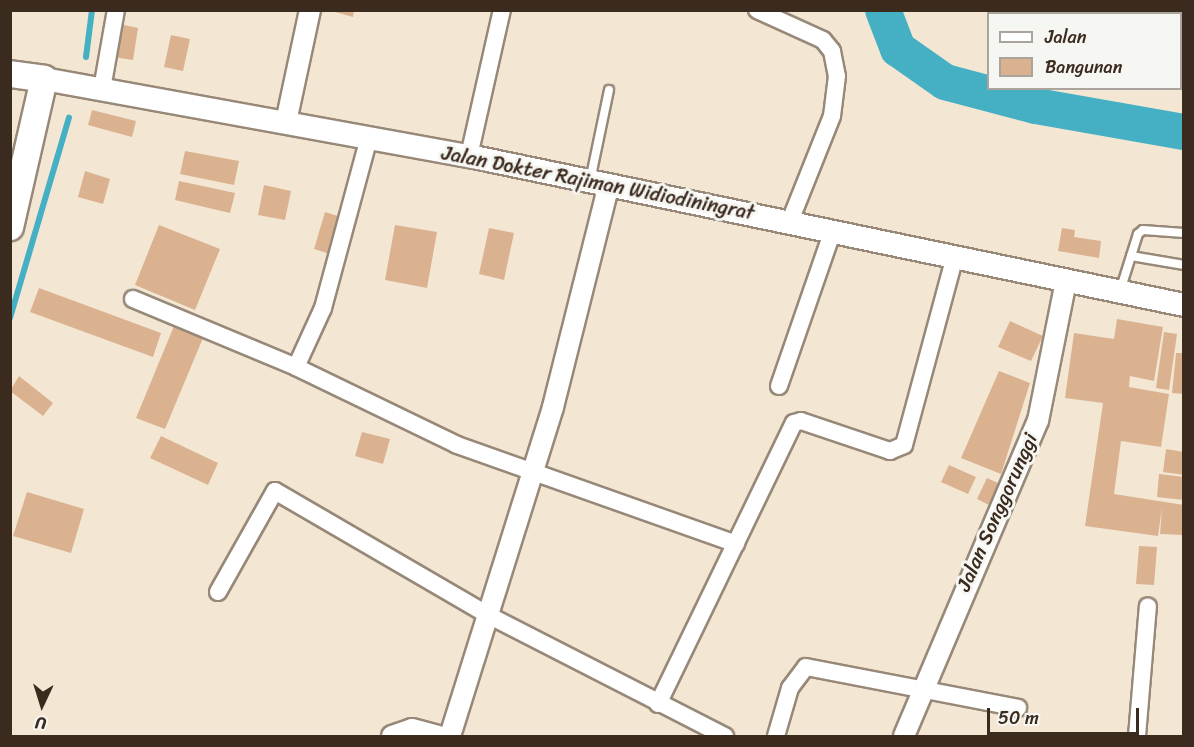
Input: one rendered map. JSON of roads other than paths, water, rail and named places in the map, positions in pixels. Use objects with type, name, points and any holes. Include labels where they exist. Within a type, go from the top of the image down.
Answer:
[{"type":"main road","name":"Jalan Dokter Rajiman Widiodiningrat","points":[[10,74],[469,156],[598,186],[790,221],[1184,305]]},
{"type":"main road","points":[[10,228],[44,80]]},
{"type":"street","points":[[102,89],[116,10]]},
{"type":"street","points":[[286,122],[310,10]]},
{"type":"street","points":[[469,156],[502,10]]},
{"type":"street","points":[[757,10],[823,40],[832,51],[837,76],[832,116],[790,221]]},
{"type":"street","points":[[296,367],[328,291],[369,137]]},
{"type":"street","points":[[450,736],[490,616],[576,324],[598,186]]},
{"type":"street","points":[[779,386],[833,230]]},
{"type":"street","points":[[658,704],[797,422],[890,451],[904,445],[955,256]]},
{"type":"street","name":"Jalan Songgorunggi","points":[[904,736],[922,689],[1038,421],[1066,281]]},
{"type":"street","points":[[133,299],[296,367],[457,445],[735,544]]},
{"type":"street","points":[[218,592],[275,491],[490,616],[658,704],[726,736]]},
{"type":"street","points":[[1137,736],[1148,606]]},
{"type":"street","points":[[776,736],[790,688],[806,667],[1018,708]]},
{"type":"street","points":[[392,736],[412,729],[438,736]]},
{"type":"lane","points":[[598,186],[609,90]]},
{"type":"lane","points":[[1120,292],[1131,256],[1143,230],[1184,233]]},
{"type":"lane","points":[[1131,256],[1184,264]]},
{"type":"waterway","points":[[86,57],[92,10]]},
{"type":"waterway","points":[[883,10],[898,49],[945,82],[1036,106],[1184,132]]},
{"type":"waterway","points":[[10,318],[69,117]]}]
